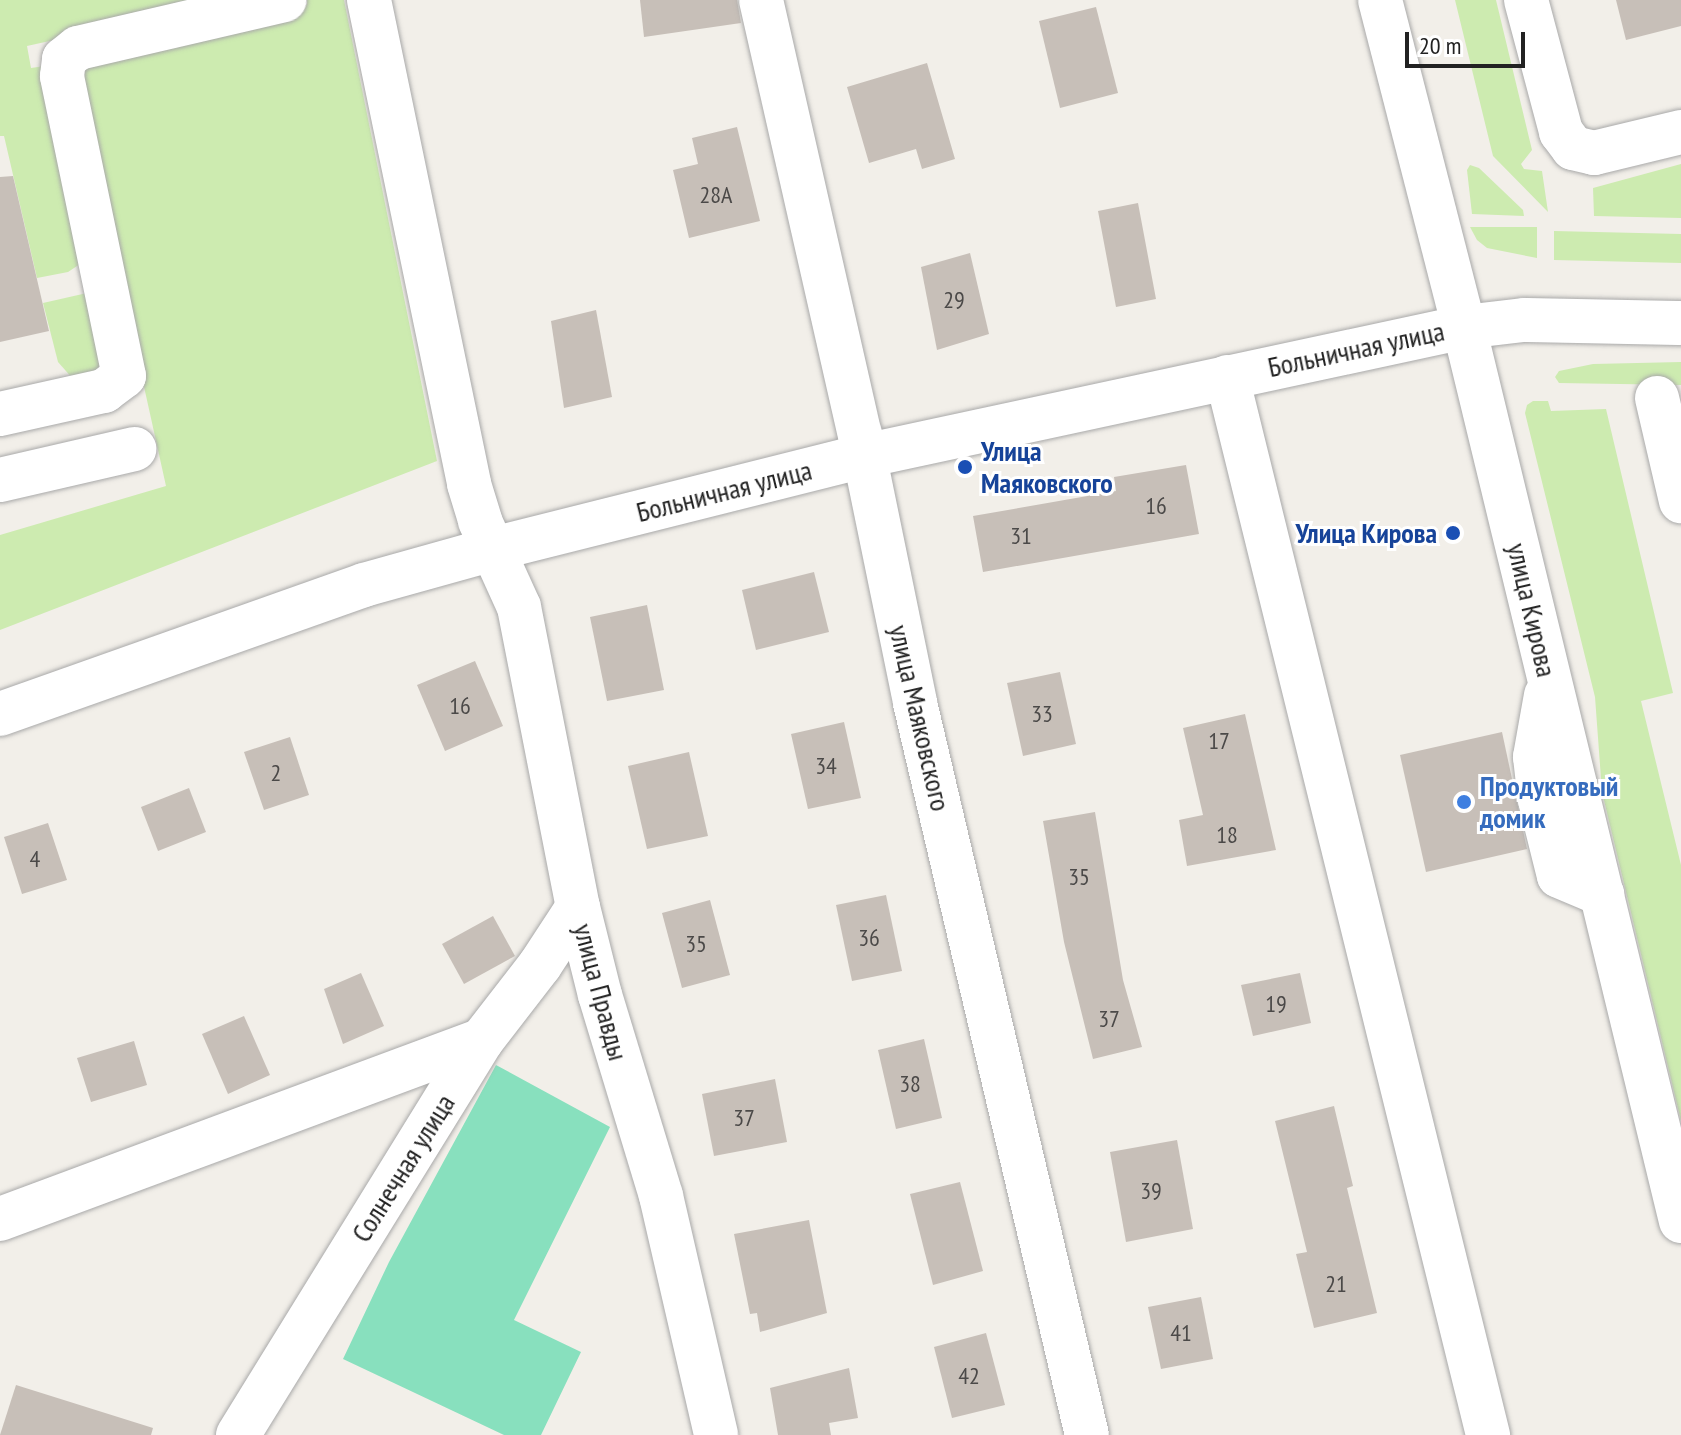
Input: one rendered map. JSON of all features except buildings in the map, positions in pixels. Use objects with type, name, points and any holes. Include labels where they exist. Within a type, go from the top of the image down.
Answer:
[{"type":"street","points":[[0,414],[104,391],[124,376],[62,76],[64,59],[78,48],[285,0]]},
{"type":"street","name":"улица Правды","points":[[369,0],[469,484],[493,549],[514,588],[578,907],[600,995],[665,1209],[716,1435]]},
{"type":"street","name":"улица Маяковского","points":[[761,0],[864,456],[915,703],[1087,1435]]},
{"type":"street","name":"улица Кирова","points":[[1380,0],[1464,327],[1681,1221]]},
{"type":"street","points":[[1526,0],[1561,132],[1573,148],[1594,153],[1681,132]]},
{"type":"street","name":"Больничная улица","points":[[0,714],[299,607],[493,549],[864,456],[1464,327],[1524,320],[1681,323]]},
{"type":"street","points":[[1227,377],[1488,1435]]},
{"type":"street","points":[[1657,398],[1681,501]]},
{"type":"street","points":[[0,480],[134,449]]},
{"type":"street","name":"Солнечная улица","points":[[238,1435],[482,1040],[540,965],[578,907]]},
{"type":"street","points":[[0,1219],[482,1040]]},
{"type":"green space","points":[[0,0],[214,0],[203,7],[27,46],[31,68],[45,66],[83,262],[68,272],[37,278],[4,136],[0,136]]},
{"type":"green space","points":[[307,0],[344,0],[437,461],[0,630],[0,535],[166,486],[81,102],[85,69],[116,48],[307,5]]},
{"type":"green space","points":[[1455,0],[1496,0],[1532,150],[1521,164],[1524,169],[1542,171],[1548,212],[1493,156]]},
{"type":"green space","points":[[1681,164],[1681,218],[1594,216],[1593,188]]},
{"type":"green space","points":[[1470,165],[1479,168],[1523,210],[1524,216],[1472,214],[1467,170]]},
{"type":"green space","points":[[1470,227],[1537,227],[1537,258],[1487,248],[1477,240]]},
{"type":"green space","points":[[1554,231],[1681,234],[1681,263],[1554,260]]},
{"type":"green space","points":[[87,293],[101,363],[97,370],[73,379],[58,362],[43,303]]},
{"type":"green space","points":[[1681,362],[1681,385],[1559,383],[1555,377],[1559,371],[1593,364]]},
{"type":"green space","points":[[1533,401],[1548,401],[1551,411],[1606,409],[1673,693],[1641,701],[1681,865],[1681,1121],[1602,792],[1595,697],[1525,413],[1527,405]]},
{"type":"green space","points":[[496,1065],[610,1127],[514,1320],[581,1352],[541,1435],[504,1435],[343,1359],[389,1262]]},
{"type":"place","name":"Улица Маяковского","points":[[965,467]]},
{"type":"place","name":"Улица Кирова","points":[[1453,533]]},
{"type":"place","name":"Продуктовый домик","points":[[1464,802]]}]
